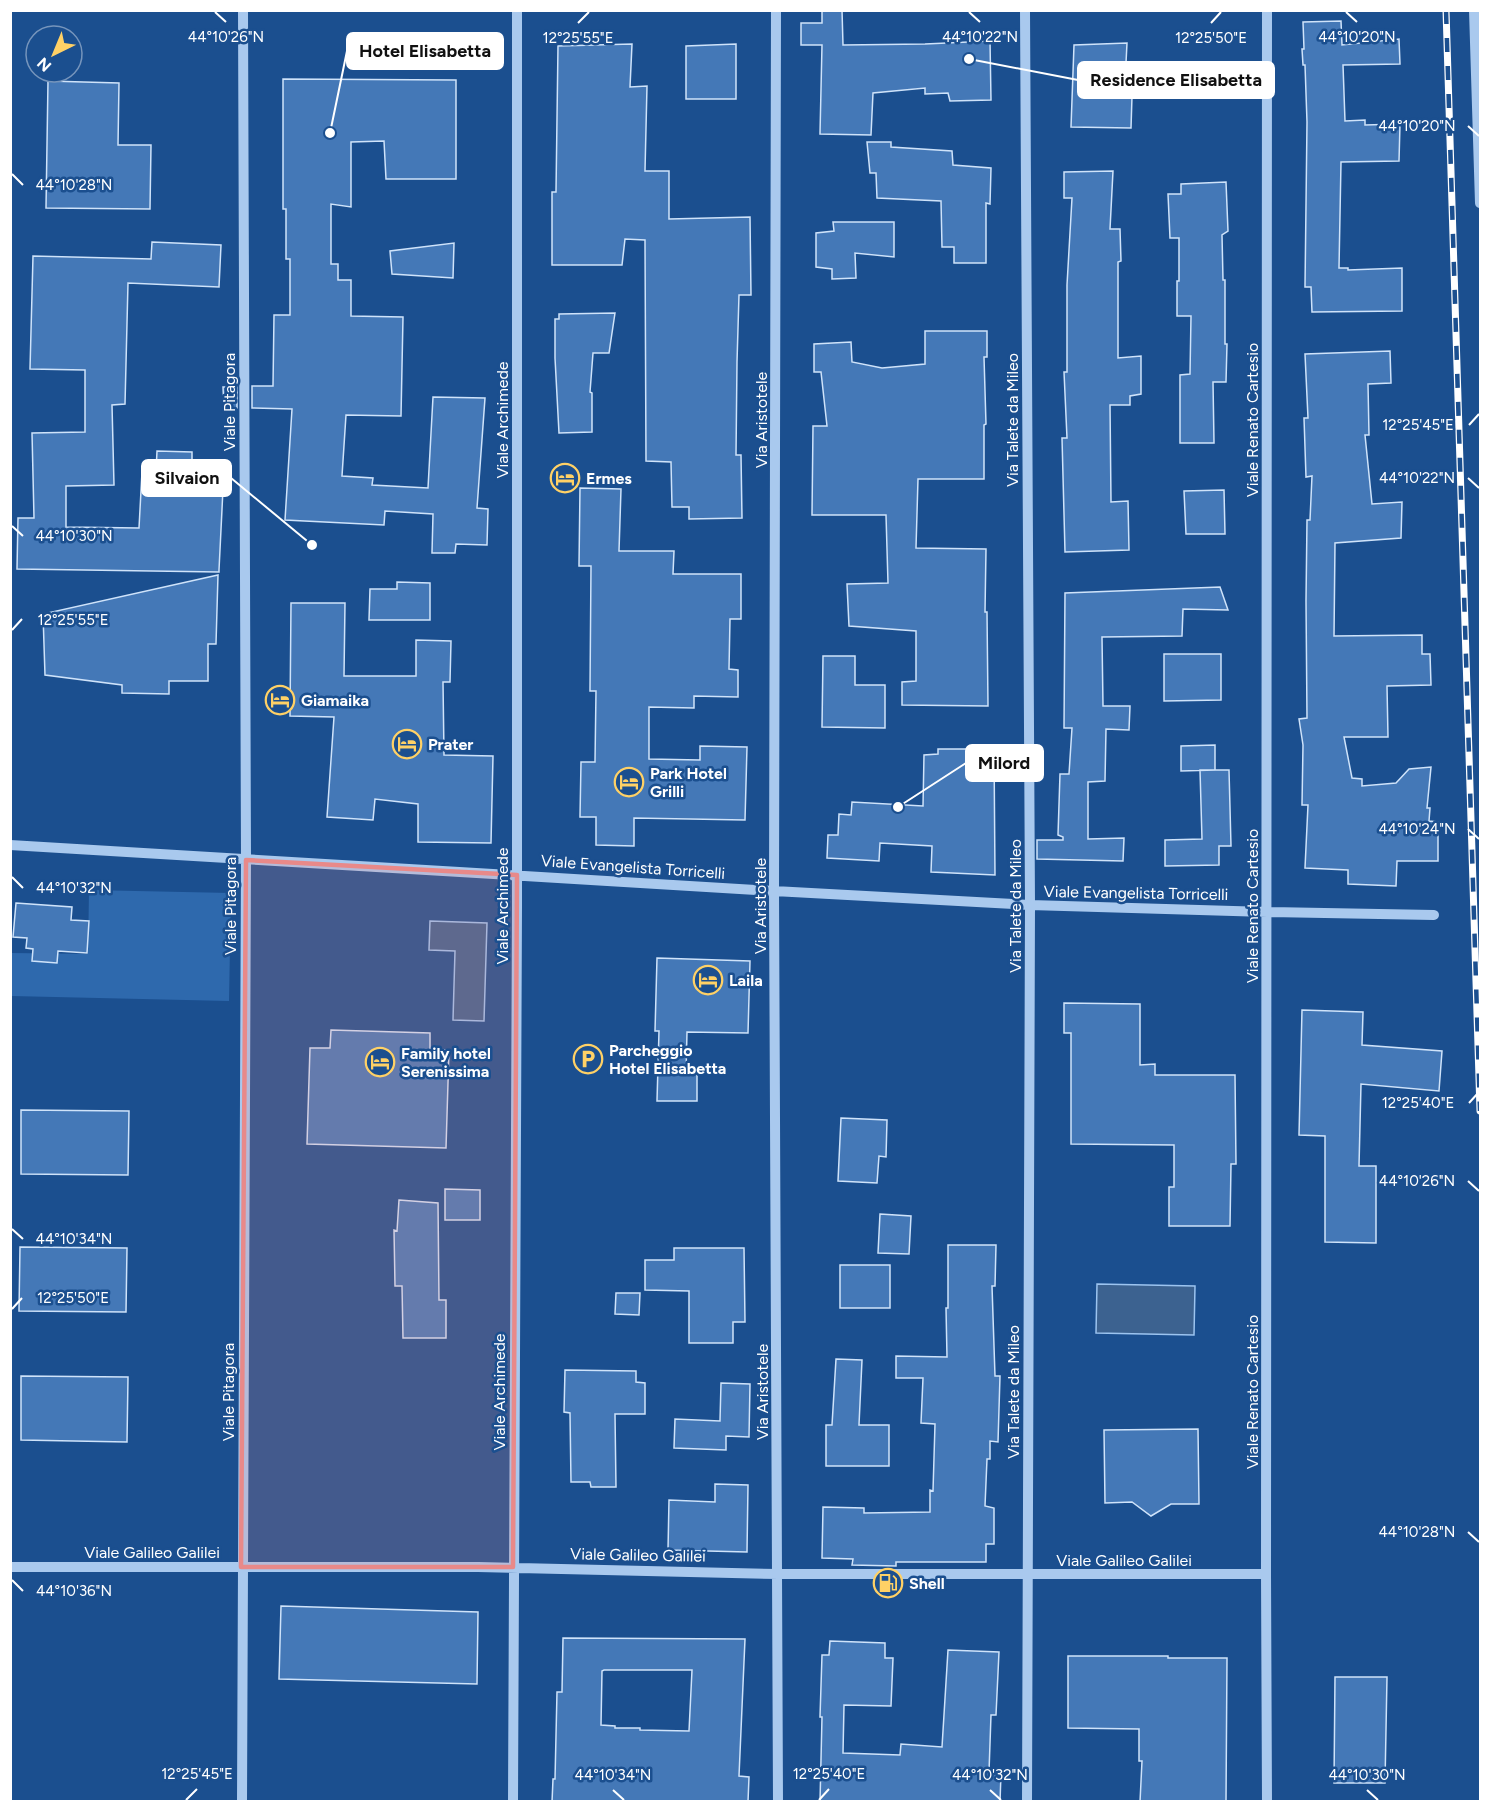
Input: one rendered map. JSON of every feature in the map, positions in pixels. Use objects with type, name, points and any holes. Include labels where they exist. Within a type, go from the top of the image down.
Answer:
[{"type":"street","name":"Viale Pitagora","points":[[242,1802],[241,1567],[246,860],[243,10]]},
{"type":"street","name":"Viale Archimede","points":[[513,1802],[517,10]]},
{"type":"street","name":"Via Aristotele","points":[[777,10],[774,891],[778,1802]]},
{"type":"street","name":"Via Talete da Mileo","points":[[1025,10],[1030,905],[1027,1802]]},
{"type":"street","name":"Viale Renato Cartesio","points":[[1267,10],[1267,1802]]},
{"type":"street","points":[[1474,10],[1478,31],[1480,203]]},
{"type":"street","name":"Viale Evangelista Torricelli","points":[[10,845],[1030,905],[1434,915]]},
{"type":"street","name":"Viale Galileo Galilei","points":[[10,1567],[513,1567],[778,1574],[1266,1574]]},
{"type":"highlighted area","points":[[246,860],[517,875],[513,1567],[241,1567]]},
{"type":"shaded area","points":[[89,890],[231,893],[229,1001],[11,996],[11,953],[88,954]]},
{"type":"shaded area","points":[[430,921],[487,923],[484,1021],[453,1020],[455,951],[429,950]]},
{"type":"shaded area","points":[[1097,1284],[1195,1286],[1194,1335],[1096,1333]]},
{"type":"building","points":[[822,10],[842,10],[843,45],[990,41],[991,100],[950,101],[948,93],[925,94],[925,88],[873,93],[871,135],[820,134],[822,45],[801,45],[801,23],[822,23]]},
{"type":"building","points":[[1341,21],[1342,45],[1399,39],[1400,64],[1343,65],[1345,121],[1365,120],[1365,125],[1400,124],[1399,161],[1341,162],[1339,268],[1348,268],[1348,270],[1402,268],[1402,311],[1312,312],[1311,287],[1305,287],[1307,122],[1305,65],[1303,65],[1302,49],[1304,49],[1303,22]]},
{"type":"building","points":[[1127,43],[1126,63],[1133,65],[1131,128],[1071,127],[1074,45]]},
{"type":"building","points":[[632,44],[630,87],[647,86],[645,171],[669,171],[669,219],[750,217],[751,295],[739,295],[737,362],[736,455],[741,455],[742,518],[689,519],[689,507],[672,507],[671,462],[646,461],[645,240],[625,239],[622,265],[552,265],[552,192],[556,192],[558,46]]},
{"type":"building","points":[[736,44],[736,99],[686,99],[686,46]]},
{"type":"building","points":[[283,79],[456,80],[456,179],[386,179],[384,141],[351,142],[351,207],[331,204],[331,264],[338,264],[338,280],[351,280],[351,316],[403,317],[401,416],[346,415],[342,476],[373,478],[372,485],[428,488],[433,397],[485,398],[477,508],[488,509],[487,545],[456,544],[455,553],[432,553],[433,514],[385,511],[384,525],[285,520],[292,409],[252,408],[252,386],[273,386],[274,315],[290,315],[290,259],[286,259],[286,209],[283,209]]},
{"type":"building","points":[[119,83],[118,145],[151,145],[150,209],[46,208],[48,84]]},
{"type":"building","points":[[867,142],[891,142],[891,147],[952,151],[953,165],[991,168],[990,204],[986,203],[986,263],[954,263],[954,247],[942,247],[941,201],[877,198],[876,173],[870,173]]},
{"type":"building","points":[[1113,171],[1110,229],[1120,229],[1121,261],[1118,262],[1118,358],[1141,356],[1141,394],[1130,396],[1130,405],[1110,405],[1111,502],[1128,501],[1129,550],[1065,552],[1062,438],[1067,438],[1064,372],[1067,372],[1067,285],[1072,198],[1064,198],[1064,172]]},
{"type":"building","points":[[1226,182],[1228,231],[1222,235],[1225,344],[1227,344],[1226,382],[1213,382],[1214,443],[1180,443],[1180,375],[1190,374],[1191,316],[1177,316],[1179,238],[1170,238],[1168,194],[1181,194],[1181,184]]},
{"type":"building","points":[[833,222],[894,222],[894,257],[855,253],[856,278],[832,279],[832,269],[816,267],[816,233],[834,231]]},
{"type":"building","points":[[152,242],[221,245],[219,287],[128,283],[125,404],[112,405],[114,485],[66,486],[66,527],[139,528],[142,472],[156,472],[157,451],[192,452],[192,463],[231,466],[230,489],[223,489],[219,572],[17,569],[18,518],[34,518],[32,433],[85,432],[85,370],[30,369],[33,256],[151,259]]},
{"type":"building","points":[[454,243],[453,278],[392,274],[390,251]]},
{"type":"building","points":[[615,313],[609,353],[593,353],[590,392],[592,393],[592,432],[559,433],[555,319],[559,319],[559,314]]},
{"type":"building","points":[[925,331],[987,331],[987,357],[984,357],[986,424],[984,425],[984,479],[918,479],[916,548],[986,549],[985,612],[987,612],[988,706],[902,705],[902,682],[916,681],[916,631],[849,626],[847,584],[888,583],[886,515],[812,515],[813,426],[827,426],[821,372],[814,372],[814,344],[851,342],[852,362],[882,368],[925,364]]},
{"type":"building","points":[[1390,351],[1391,383],[1368,384],[1369,435],[1365,435],[1372,504],[1402,502],[1401,538],[1335,543],[1334,636],[1422,635],[1422,654],[1430,654],[1431,685],[1387,686],[1388,737],[1344,737],[1352,778],[1362,779],[1362,786],[1396,783],[1409,769],[1431,767],[1427,808],[1430,808],[1429,821],[1438,822],[1438,861],[1397,861],[1396,886],[1348,884],[1348,870],[1305,868],[1308,805],[1302,805],[1303,745],[1299,719],[1307,718],[1307,520],[1310,520],[1312,476],[1306,477],[1304,418],[1308,418],[1305,354]]},
{"type":"building","points":[[223,387],[237,387],[237,408],[224,408]]},
{"type":"building","points":[[580,488],[621,489],[619,551],[674,551],[673,574],[741,574],[741,619],[730,619],[729,669],[738,670],[738,697],[694,696],[694,708],[649,707],[649,759],[700,760],[700,746],[747,747],[745,820],[634,818],[634,846],[596,845],[596,817],[580,817],[581,762],[595,762],[596,691],[590,691],[591,566],[579,566]]},
{"type":"building","points":[[1224,490],[1225,534],[1186,534],[1184,491]]},
{"type":"building","points":[[218,575],[216,644],[208,644],[208,681],[169,681],[169,694],[122,693],[122,685],[45,675],[43,614]]},
{"type":"building","points":[[397,582],[430,583],[430,620],[369,620],[370,589],[397,589]]},
{"type":"building","points":[[1220,587],[1228,610],[1183,609],[1182,636],[1102,637],[1103,706],[1130,706],[1129,730],[1106,729],[1105,781],[1088,782],[1088,839],[1124,838],[1123,861],[1037,859],[1037,840],[1063,840],[1063,837],[1058,835],[1060,774],[1069,774],[1072,728],[1064,728],[1065,593]]},
{"type":"building","points":[[291,603],[345,603],[344,676],[416,676],[416,640],[451,641],[450,682],[443,682],[444,755],[493,756],[491,843],[418,842],[418,804],[375,799],[373,820],[327,817],[334,717],[290,716]]},
{"type":"building","points":[[1164,654],[1221,654],[1221,700],[1164,701]]},
{"type":"building","points":[[823,656],[855,656],[855,685],[885,685],[885,728],[822,727]]},
{"type":"building","points":[[1215,745],[1215,770],[1181,771],[1181,746]]},
{"type":"building","points":[[938,749],[994,749],[995,875],[931,872],[932,846],[880,843],[879,861],[827,858],[828,835],[838,835],[839,814],[851,815],[852,802],[923,806],[924,755],[938,754]]},
{"type":"building","points":[[1200,770],[1229,770],[1231,846],[1219,846],[1219,865],[1165,866],[1165,840],[1202,839]]},
{"type":"building","points":[[16,903],[72,907],[71,920],[89,921],[87,953],[58,951],[57,963],[32,961],[33,949],[26,948],[27,938],[13,937]]},
{"type":"building","points":[[657,958],[750,961],[748,1033],[687,1032],[686,1074],[697,1074],[697,1101],[657,1101],[659,1031],[655,1031]]},
{"type":"building","points":[[1064,1003],[1140,1004],[1140,1065],[1155,1064],[1155,1075],[1235,1075],[1236,1164],[1231,1164],[1230,1226],[1169,1226],[1169,1187],[1174,1187],[1174,1145],[1071,1144],[1071,1033],[1064,1033]]},
{"type":"building","points":[[1302,1010],[1363,1012],[1362,1045],[1442,1051],[1439,1091],[1361,1084],[1359,1166],[1376,1166],[1376,1243],[1325,1242],[1325,1136],[1299,1135]]},
{"type":"building","points":[[331,1030],[430,1033],[430,1049],[449,1050],[446,1148],[307,1144],[310,1048],[330,1048]]},
{"type":"building","points":[[21,1110],[129,1111],[128,1175],[21,1174]]},
{"type":"building","points":[[841,1118],[887,1120],[886,1157],[879,1156],[877,1183],[838,1181]]},
{"type":"building","points":[[445,1189],[480,1190],[480,1220],[445,1220]]},
{"type":"building","points":[[399,1200],[438,1203],[439,1300],[446,1300],[446,1338],[403,1338],[402,1286],[395,1286],[394,1230],[397,1231]]},
{"type":"building","points":[[880,1214],[911,1216],[909,1254],[878,1253]]},
{"type":"building","points":[[948,1245],[996,1245],[995,1286],[992,1286],[995,1376],[1000,1376],[998,1442],[990,1441],[985,1506],[994,1508],[994,1544],[986,1544],[986,1562],[896,1562],[896,1566],[852,1565],[853,1559],[822,1558],[823,1507],[864,1508],[864,1513],[930,1512],[930,1490],[933,1491],[935,1424],[921,1423],[923,1378],[896,1378],[896,1356],[947,1357]]},
{"type":"building","points":[[20,1247],[127,1248],[126,1312],[19,1311]]},
{"type":"building","points":[[674,1248],[744,1248],[745,1322],[733,1322],[733,1343],[689,1343],[689,1291],[645,1290],[645,1260],[674,1260]]},
{"type":"building","points":[[840,1265],[890,1265],[890,1308],[840,1308]]},
{"type":"building","points":[[616,1293],[640,1293],[639,1315],[615,1314]]},
{"type":"building","points":[[836,1359],[862,1360],[859,1425],[889,1425],[889,1466],[826,1466],[826,1425],[832,1425]]},
{"type":"building","points":[[565,1370],[636,1371],[636,1382],[645,1383],[645,1414],[615,1414],[616,1487],[591,1487],[590,1482],[571,1482],[570,1413],[564,1412]]},
{"type":"building","points":[[21,1376],[128,1377],[127,1442],[21,1440]]},
{"type":"building","points":[[721,1383],[750,1384],[749,1437],[726,1436],[726,1450],[674,1448],[675,1419],[720,1421]]},
{"type":"building","points":[[1198,1429],[1199,1504],[1171,1504],[1151,1516],[1132,1502],[1105,1503],[1104,1430]]},
{"type":"building","points":[[715,1484],[748,1485],[747,1552],[668,1550],[669,1500],[715,1502]]},
{"type":"building","points":[[281,1606],[478,1612],[477,1684],[279,1679]]},
{"type":"building","points":[[563,1638],[745,1639],[739,1776],[749,1777],[748,1802],[552,1802],[553,1779],[555,1779],[557,1692],[562,1692]],"holes":[[[692,1670],[689,1731],[640,1730],[640,1728],[615,1728],[615,1726],[601,1725],[602,1671]]]},
{"type":"building","points":[[830,1641],[885,1643],[885,1658],[893,1658],[891,1706],[844,1705],[843,1753],[900,1755],[901,1744],[942,1747],[948,1650],[999,1652],[996,1715],[991,1715],[989,1772],[1001,1773],[1000,1802],[820,1802],[822,1655],[829,1655]]},
{"type":"building","points":[[1068,1656],[1227,1658],[1226,1802],[1140,1802],[1142,1761],[1139,1761],[1139,1729],[1068,1728]]},
{"type":"building","points":[[1335,1677],[1387,1677],[1385,1783],[1334,1783]]},
{"type":"railway","points":[[1446,10],[1480,1111]]},
{"type":"place","name":"Residence Elisabetta","points":[[969,59]]},
{"type":"place","name":"Hotel Elisabetta","points":[[330,133]]},
{"type":"place","name":"Ermes","points":[[565,478]]},
{"type":"place","name":"Silvaion","points":[[312,545]]},
{"type":"place","name":"Giamaika","points":[[280,700]]},
{"type":"place","name":"Prater","points":[[407,744]]},
{"type":"place","name":"Park Hotel Grilli","points":[[629,782]]},
{"type":"place","name":"Milord","points":[[898,807]]},
{"type":"place","name":"Laila","points":[[708,980]]},
{"type":"place","name":"Parcheggio Hotel Elisabetta","points":[[588,1059]]},
{"type":"place","name":"Family hotel Serenissima","points":[[380,1062]]},
{"type":"place","name":"Shell","points":[[888,1583]]}]
